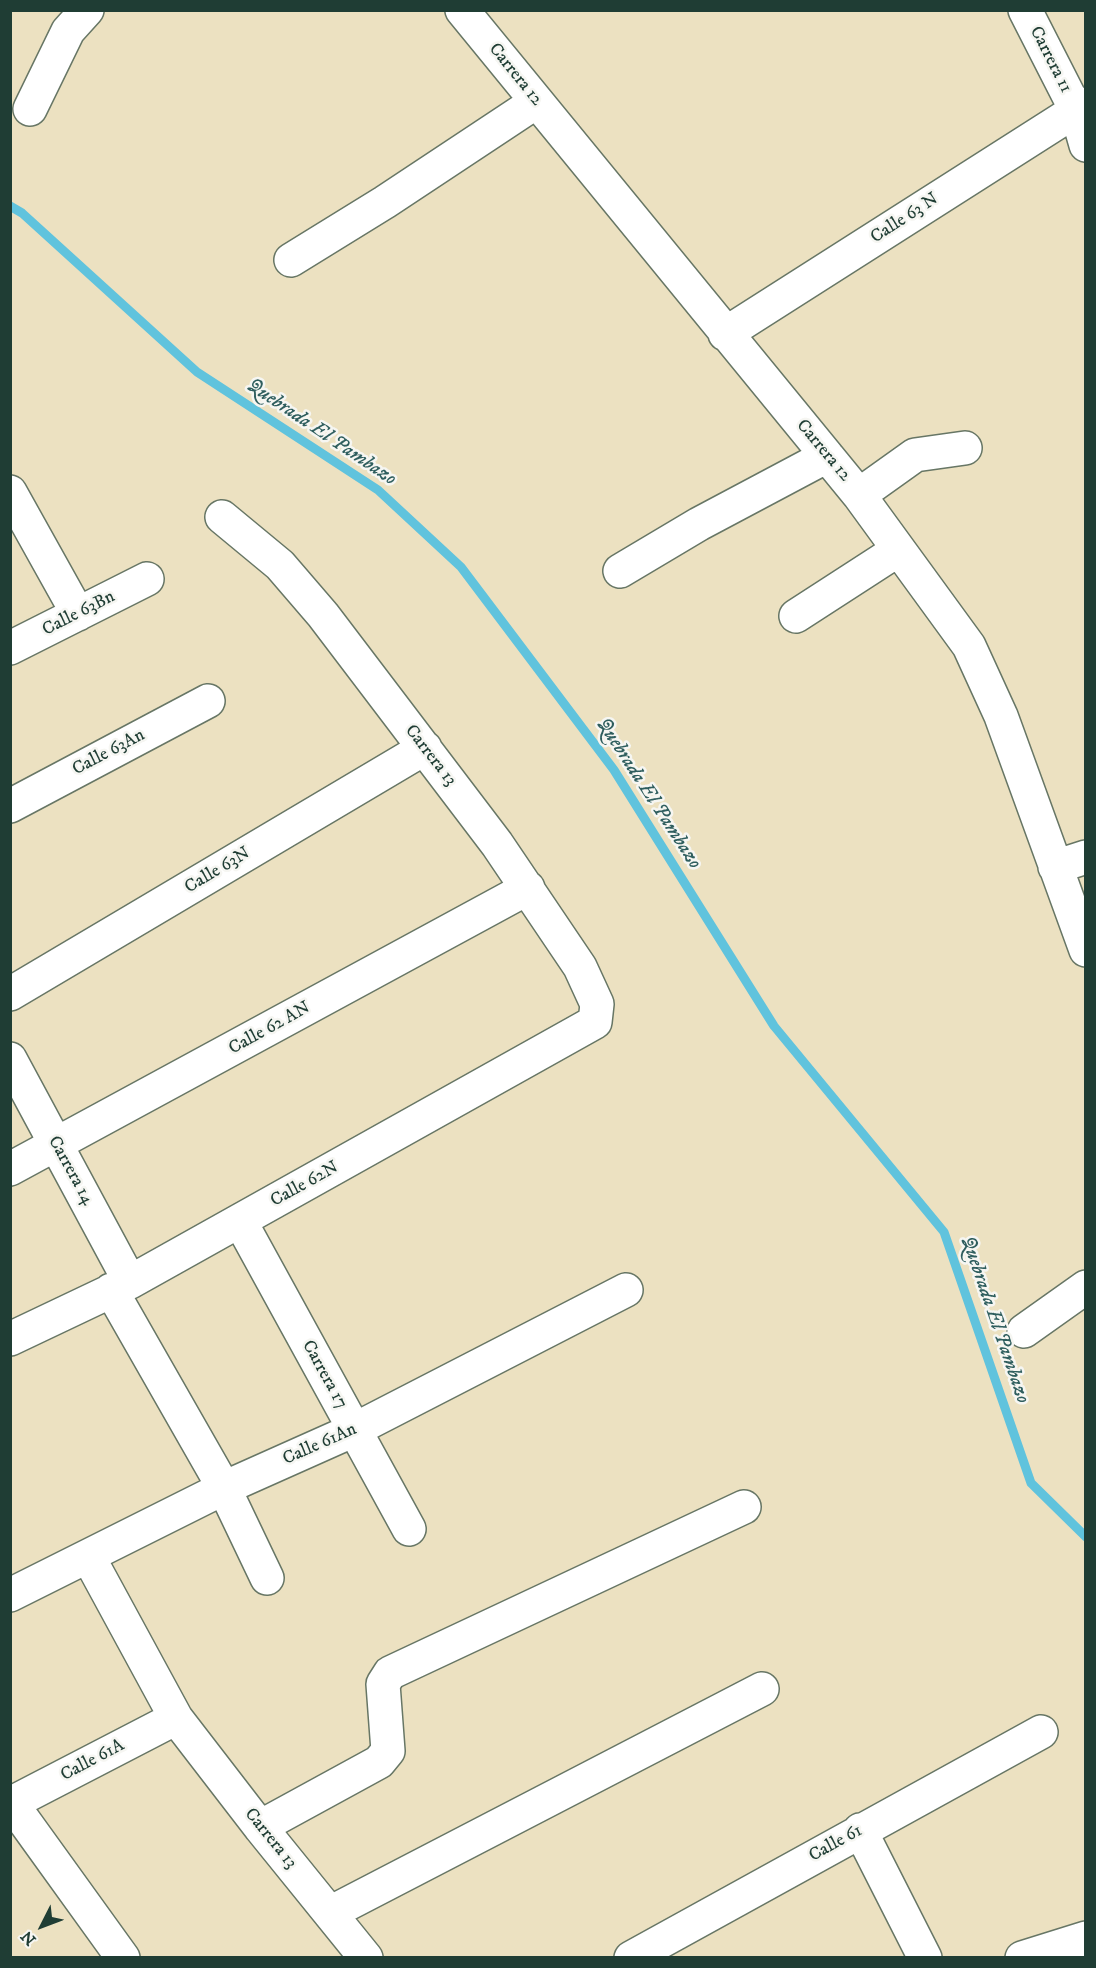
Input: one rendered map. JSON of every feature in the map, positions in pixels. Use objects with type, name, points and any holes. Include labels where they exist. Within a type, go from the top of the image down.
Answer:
[{"type":"street","points":[[30,109],[68,31],[87,10]]},
{"type":"street","name":"Carrera 12","points":[[462,10],[859,495],[969,646],[1001,716],[1086,950]]},
{"type":"street","name":"Carrera 11","points":[[1024,10],[1081,107],[1086,145]]},
{"type":"street","points":[[291,260],[385,202],[536,102]]},
{"type":"street","name":"Calle 63 N","points":[[725,334],[1081,107]]},
{"type":"street","points":[[859,495],[915,455],[965,448]]},
{"type":"street","points":[[620,571],[699,524],[826,456]]},
{"type":"street","points":[[10,492],[78,614]]},
{"type":"street","name":"Carrera 13","points":[[222,517],[280,565],[323,615],[425,748],[528,888],[580,967],[597,1004],[595,1022]]},
{"type":"street","points":[[796,616],[898,550]]},
{"type":"street","name":"Calle 63Bn","points":[[10,648],[147,579]]},
{"type":"street","name":"Calle 63An","points":[[10,806],[208,701]]},
{"type":"street","name":"Calle 63N","points":[[10,994],[425,748]]},
{"type":"street","points":[[1055,867],[1086,856]]},
{"type":"street","name":"Calle 62 AN","points":[[10,1169],[528,888]]},
{"type":"street","name":"Calle 62N","points":[[10,1339],[121,1286],[595,1022]]},
{"type":"street","name":"Carrera 14","points":[[10,1059],[56,1146],[121,1286]]},
{"type":"street","name":"Carrera 17","points":[[240,1221],[409,1529]]},
{"type":"street","points":[[121,1286],[267,1578]]},
{"type":"street","points":[[1024,1331],[1086,1287]]},
{"type":"street","name":"Calle 61An","points":[[10,1595],[224,1488],[354,1430],[626,1290]]},
{"type":"street","points":[[260,1827],[379,1762],[388,1751],[383,1684],[390,1673],[744,1507]]},
{"type":"street","name":"Carrera 13","points":[[88,1556],[176,1718],[366,1958]]},
{"type":"street","points":[[330,1913],[762,1689]]},
{"type":"street","name":"Calle 61A","points":[[11,1804],[176,1718]]},
{"type":"street","name":"Calle 61","points":[[631,1958],[1041,1732]]},
{"type":"street","points":[[11,1804],[123,1958]]},
{"type":"street","points":[[860,1830],[925,1958]]},
{"type":"street","points":[[1022,1958],[1086,1938]]},
{"type":"waterway","name":"Quebrada El Pambazo","points":[[10,206],[22,213],[197,372],[378,490],[461,567],[614,770],[774,1026],[944,1232],[1031,1483],[1086,1537]]}]
